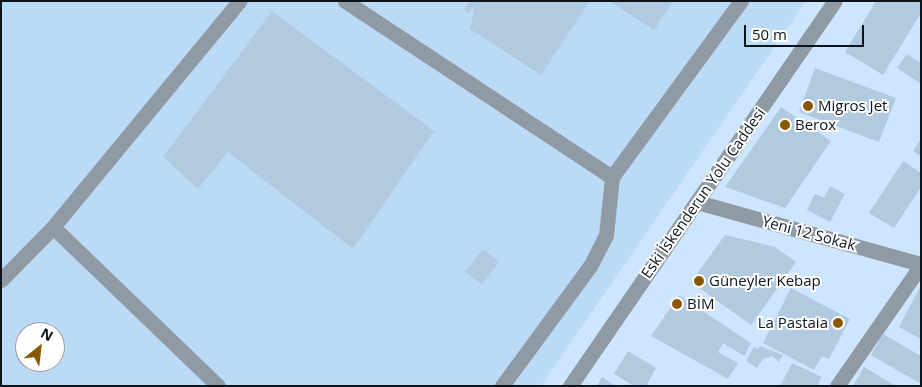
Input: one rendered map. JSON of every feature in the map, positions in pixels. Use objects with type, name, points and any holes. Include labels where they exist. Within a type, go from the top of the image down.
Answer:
[{"type":"street","points":[[1,280],[53,227],[239,1]]},
{"type":"street","points":[[345,1],[612,177]]},
{"type":"street","points":[[502,386],[590,266],[606,235],[612,177],[741,1]]},
{"type":"street","name":"Eski İskenderun Yolu Caddesi","points":[[570,386],[835,1]]},
{"type":"street","name":"Yeni 12 Sokak","points":[[697,202],[921,264]]},
{"type":"street","points":[[53,227],[218,386]]},
{"type":"street","points":[[837,386],[921,264]]},
{"type":"shaded area","points":[[1,1],[806,1],[541,386],[1,386]]},
{"type":"building","points":[[469,1],[590,1],[541,75],[470,29],[475,5],[469,13],[464,10]]},
{"type":"building","points":[[609,1],[673,1],[654,30]]},
{"type":"building","points":[[876,1],[921,1],[921,13],[883,75],[845,52]]},
{"type":"building","points":[[272,11],[434,131],[353,249],[228,152],[198,189],[163,157]]},
{"type":"building","points":[[907,54],[921,63],[921,84],[897,68]]},
{"type":"building","points":[[815,68],[896,98],[879,142],[799,112]]},
{"type":"building","points":[[781,107],[831,141],[785,208],[725,187]]},
{"type":"building","points":[[921,139],[921,156],[913,151]]},
{"type":"building","points":[[903,161],[921,173],[921,187],[894,228],[869,213]]},
{"type":"building","points":[[830,186],[845,194],[830,222],[807,210],[815,194],[824,198]]},
{"type":"building","points":[[725,235],[775,247],[796,262],[751,325],[691,282]]},
{"type":"building","points":[[483,249],[499,262],[482,285],[465,272]]},
{"type":"building","points":[[921,285],[921,339],[899,327]]},
{"type":"building","points":[[791,288],[850,319],[829,359],[822,356],[814,370],[763,343]]},
{"type":"building","points":[[679,295],[751,343],[744,356],[723,343],[718,352],[738,363],[728,379],[651,336]]},
{"type":"building","points":[[883,334],[921,356],[921,384],[871,355]]},
{"type":"building","points":[[760,346],[783,355],[779,362],[772,356],[763,359],[757,368],[746,361],[754,347],[758,349]]},
{"type":"building","points":[[628,351],[656,368],[646,386],[634,386],[614,374]]},
{"type":"building","points":[[792,363],[822,377],[817,386],[780,386]]},
{"type":"building","points":[[864,367],[896,386],[853,386]]},
{"type":"building","points":[[602,377],[616,386],[597,386]]},
{"type":"place","name":"Migros Jet","points":[[808,106]]},
{"type":"place","name":"Berox","points":[[785,125]]},
{"type":"place","name":"Güneyler Kebap","points":[[699,281]]},
{"type":"place","name":"BİM","points":[[677,304]]},
{"type":"place","name":"La Pastaia","points":[[838,323]]}]
